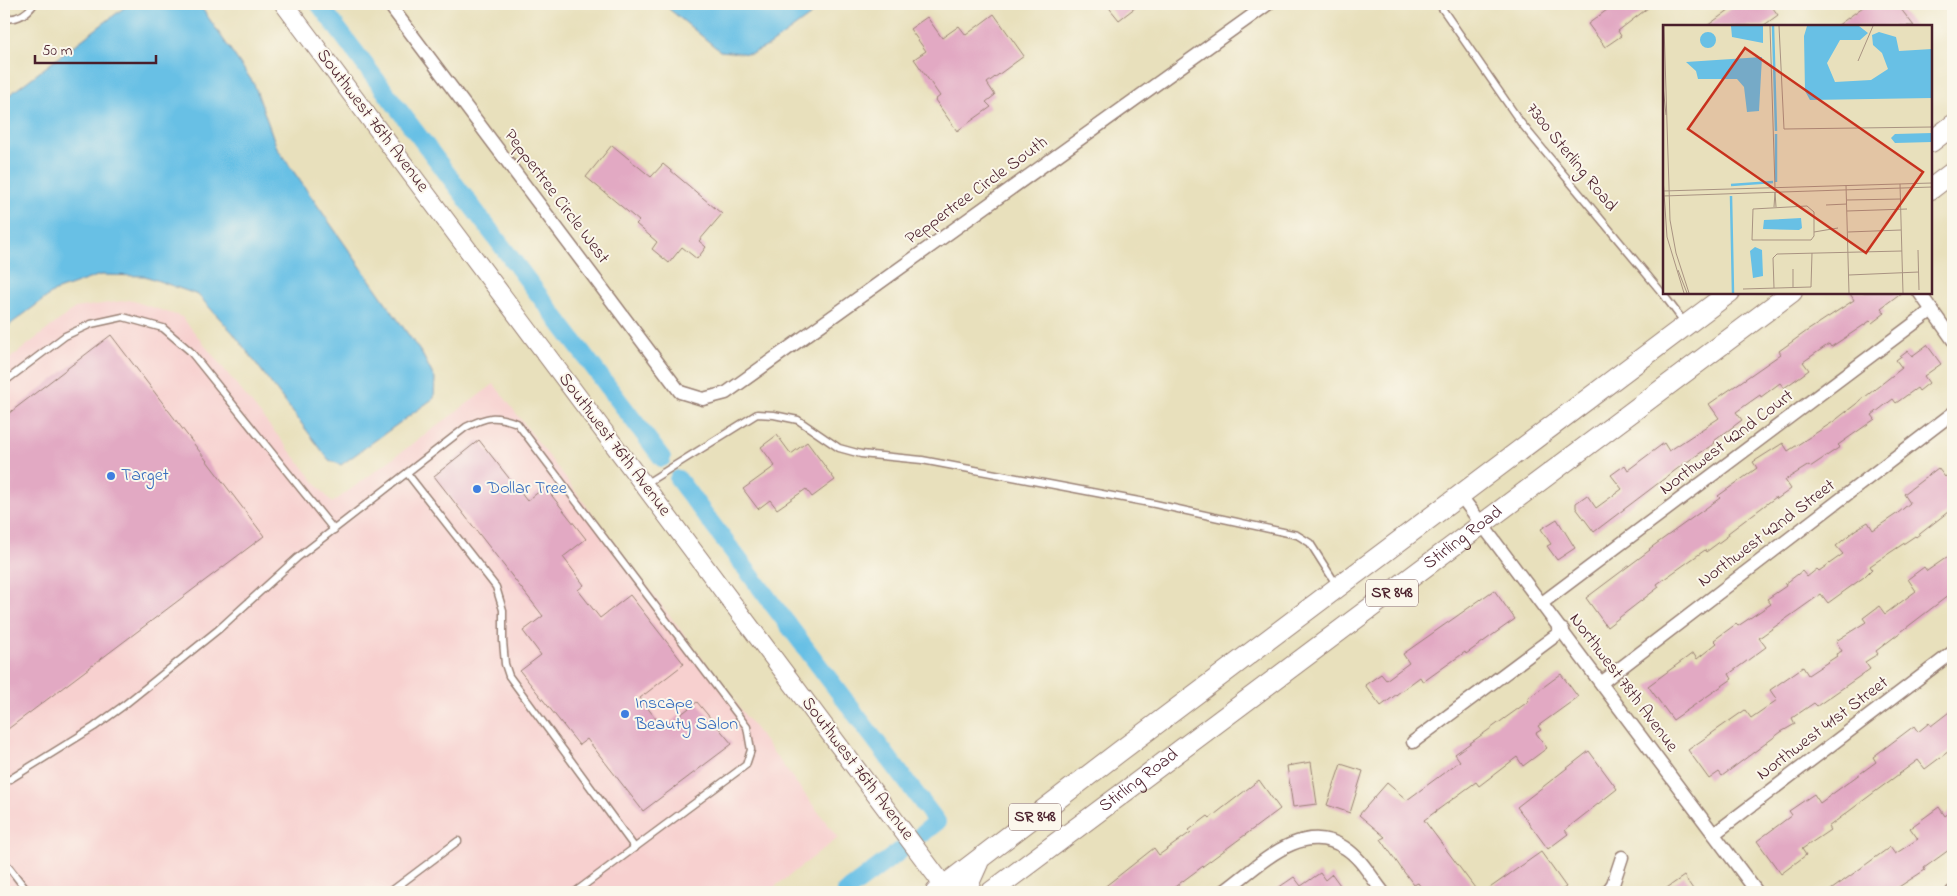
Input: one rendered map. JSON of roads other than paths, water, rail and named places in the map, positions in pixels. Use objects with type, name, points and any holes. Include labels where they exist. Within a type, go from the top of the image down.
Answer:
[{"type":"main road","points":[[1932,141],[1953,125]]},
{"type":"main road","points":[[1932,188],[1953,172]]},
{"type":"main road","name":"Stirling Road","points":[[940,889],[1727,294]]},
{"type":"main road","name":"Stirling Road","points":[[991,892],[1789,294]]},
{"type":"main road","points":[[965,892],[980,859]]},
{"type":"street","name":"Southwest 76th Avenue","points":[[284,4],[644,485],[940,889]]},
{"type":"street","name":"Peppertree Circle West","points":[[389,4],[680,392],[703,399]]},
{"type":"street","name":"Peppertree Circle South","points":[[703,399],[726,393],[1268,4]]},
{"type":"street","points":[[1920,294],[1953,340]]},
{"type":"street","name":"Northwest 42nd Court","points":[[1542,603],[1932,310]]},
{"type":"street","name":"Northwest 42nd Street","points":[[1601,683],[1953,414]]},
{"type":"street","name":"Northwest 78th Avenue","points":[[1460,496],[1757,892]]},
{"type":"street","points":[[1413,742],[1562,630]]},
{"type":"street","name":"Northwest 41st Street","points":[[1714,834],[1953,652]]},
{"type":"street","points":[[1223,892],[1290,844],[1306,839],[1324,840],[1339,844],[1354,855],[1382,892]]},
{"type":"street","points":[[1607,892],[1613,884],[1622,857]]},
{"type":"lane","points":[[4,18],[23,16],[34,4]]},
{"type":"lane","name":"7300 Sterling Road","points":[[1438,4],[1521,124],[1687,325]]},
{"type":"lane","points":[[4,382],[65,336],[91,324],[123,317],[162,328],[190,351],[334,530]]},
{"type":"lane","points":[[644,485],[757,414],[774,414],[798,420],[839,448],[861,454],[922,460],[1155,504],[1297,535],[1310,542],[1338,587]]},
{"type":"lane","points":[[4,783],[94,727],[123,706],[194,650],[297,558],[466,427],[480,420],[498,417],[516,423],[747,727],[751,750],[746,765],[575,892]]},
{"type":"lane","points":[[407,473],[496,587],[503,610],[503,648],[509,676],[635,848]]},
{"type":"lane","points":[[390,892],[458,841]]},
{"type":"lane","points":[[4,861],[28,892]]},
{"type":"water","points":[[129,4],[199,4],[254,84],[277,148],[422,354],[435,379],[434,398],[341,465],[329,460],[233,333],[198,295],[145,276],[100,275],[55,291],[4,329],[4,99]]},
{"type":"water","points":[[665,4],[826,4],[770,45],[751,54],[720,51]]},
{"type":"waterway","points":[[319,4],[662,458]]},
{"type":"waterway","points":[[678,479],[937,822],[923,833]]},
{"type":"waterway","points":[[845,892],[900,851]]},
{"type":"place","name":"Target","points":[[111,476]]},
{"type":"place","name":"Dollar Tree","points":[[477,489]]},
{"type":"place","name":"Inscape Beauty Salon","points":[[625,714]]}]
